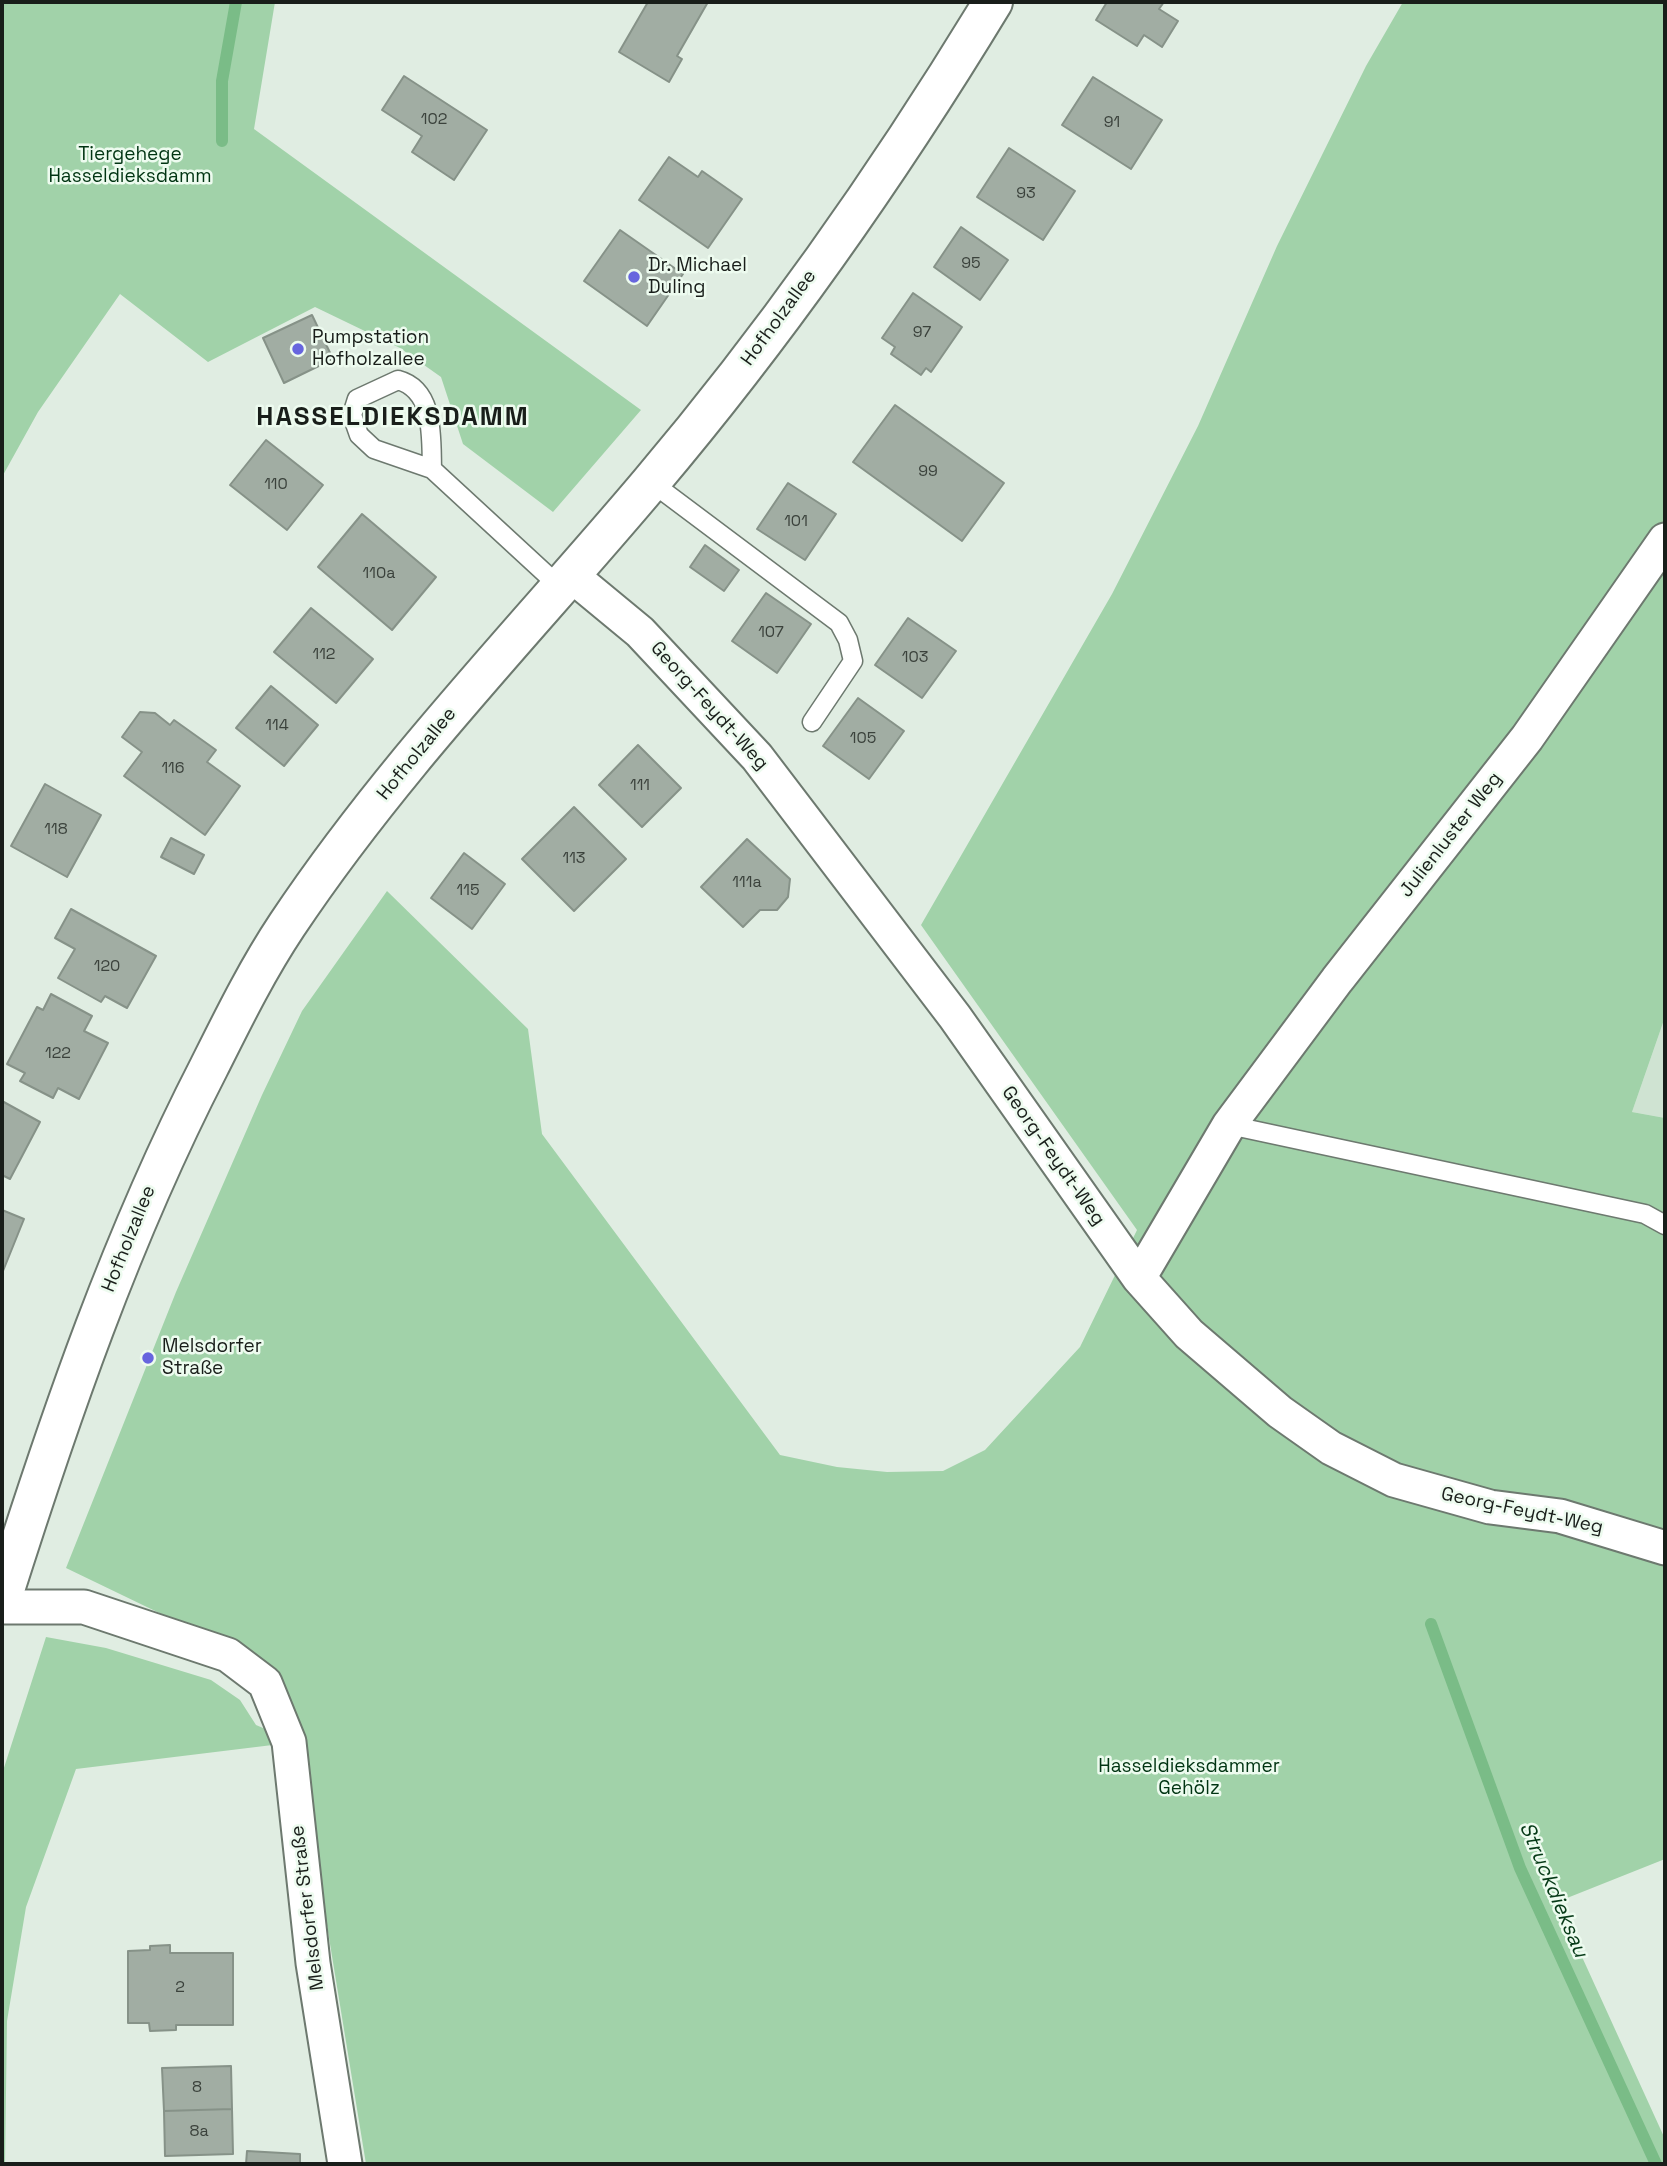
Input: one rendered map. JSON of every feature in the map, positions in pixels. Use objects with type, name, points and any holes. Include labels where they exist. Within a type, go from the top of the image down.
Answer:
[{"type":"street","name":"Hofholzallee","points":[[2,1599],[57,1430],[159,1164],[249,988],[286,927],[379,800],[444,719],[566,581],[712,408],[870,192],[993,2]]},
{"type":"street","name":"Julienluster Weg","points":[[1139,1278],[1229,1125],[1337,980],[1527,738],[1665,540]]},
{"type":"street","name":"Georg-Feydt-Weg","points":[[566,581],[640,632],[757,757],[955,1017],[1139,1278],[1189,1334],[1280,1412],[1331,1448],[1394,1480],[1490,1507],[1560,1516],[1665,1548]]},
{"type":"street","name":"Melsdorfer Straße","points":[[2,1606],[84,1606],[228,1655],[265,1683],[289,1742],[313,1963],[345,2164]]},
{"type":"lane","points":[[432,469],[430,423],[423,399],[411,383],[398,380],[357,399],[352,415],[359,435],[374,449],[432,469],[566,581]]},
{"type":"lane","points":[[651,482],[839,623],[848,640],[853,661],[812,722]]},
{"type":"lane","points":[[1229,1125],[1645,1214],[1665,1225]]},
{"type":"shaded area","points":[[1665,1017],[1665,1118],[1632,1112]]},
{"type":"green space","name":"Tiergehege Hasseldieksdamm","points":[[2,2],[275,2],[254,129],[641,410],[553,512],[463,444],[441,377],[400,348],[315,307],[208,362],[120,294],[38,412],[2,477]]},
{"type":"green space","name":"Hasseldieksdammer Gehölz","points":[[1403,2],[1665,2],[1665,1017],[1632,1112],[1665,1118],[1665,1859],[1557,1902],[1665,2139],[1665,2164],[366,2164],[297,1742],[76,1769],[26,1907],[7,2021],[5,2164],[2,2164],[2,1774],[46,1637],[106,1648],[211,1680],[240,1700],[256,1725],[296,1742],[234,1649],[66,1568],[176,1292],[262,1095],[302,1011],[387,891],[528,1029],[542,1134],[780,1455],[837,1467],[887,1472],[943,1471],[985,1450],[1080,1347],[1137,1230],[921,925],[1112,594],[1198,426],[1277,246],[1366,66]]},
{"type":"building","points":[[648,2],[708,2],[677,56],[682,59],[669,82],[619,52]]},
{"type":"building","points":[[1107,2],[1164,2],[1159,9],[1178,21],[1162,47],[1144,35],[1137,46],[1096,20]]},
{"type":"building","points":[[404,76],[487,130],[454,180],[412,152],[422,136],[382,110]]},
{"type":"building","points":[[1093,77],[1162,120],[1131,169],[1062,125]]},
{"type":"building","points":[[1009,148],[1075,191],[1043,240],[977,197]]},
{"type":"building","points":[[669,157],[698,177],[702,171],[742,199],[708,248],[639,200]]},
{"type":"building","points":[[961,227],[1008,260],[980,300],[934,267]]},
{"type":"building","name":"Dr. Michael Duling","points":[[620,230],[683,274],[647,326],[584,281]]},
{"type":"building","points":[[913,293],[962,327],[931,372],[926,368],[921,375],[891,354],[895,347],[882,338]]},
{"type":"building","name":"Pumpstation Hofholzallee","points":[[312,315],[333,359],[284,383],[263,338]]},
{"type":"building","points":[[895,405],[1004,483],[962,541],[853,462]]},
{"type":"building","points":[[266,440],[323,485],[287,530],[230,485]]},
{"type":"building","points":[[788,483],[836,514],[805,560],[757,529]]},
{"type":"building","points":[[362,514],[436,577],[392,630],[318,567]]},
{"type":"building","points":[[705,545],[739,570],[724,591],[690,567]]},
{"type":"building","points":[[766,593],[811,624],[777,673],[732,641]]},
{"type":"building","points":[[311,608],[373,659],[336,703],[274,652]]},
{"type":"building","points":[[908,618],[956,651],[922,698],[875,665]]},
{"type":"building","points":[[271,686],[318,725],[284,766],[236,728]]},
{"type":"building","points":[[858,698],[904,731],[869,779],[823,746]]},
{"type":"building","points":[[140,712],[155,713],[170,725],[174,720],[216,750],[207,762],[240,786],[205,835],[124,776],[142,752],[122,737]]},
{"type":"building","points":[[638,745],[681,788],[642,827],[599,785]]},
{"type":"building","points":[[45,784],[101,815],[67,877],[11,846]]},
{"type":"building","points":[[574,807],[626,859],[574,911],[522,859]]},
{"type":"building","points":[[171,838],[204,855],[194,874],[161,857]]},
{"type":"building","points":[[747,839],[790,879],[788,897],[777,910],[760,910],[743,927],[701,887]]},
{"type":"building","points":[[464,853],[505,884],[472,929],[431,898]]},
{"type":"building","points":[[71,909],[156,956],[127,1008],[105,996],[101,1002],[58,978],[75,949],[55,938]]},
{"type":"building","points":[[51,994],[92,1016],[84,1031],[108,1043],[79,1099],[58,1088],[53,1098],[20,1081],[25,1073],[7,1064],[37,1007],[43,1010]]},
{"type":"building","points":[[2,1101],[40,1122],[10,1179],[2,1175]]},
{"type":"building","points":[[2,1210],[24,1219],[3,1271],[2,1271]]},
{"type":"building","points":[[170,1945],[170,1953],[233,1953],[233,2025],[176,2025],[176,2030],[150,2031],[149,2023],[128,2023],[128,1951],[150,1950],[150,1946]]},
{"type":"building","points":[[231,2066],[232,2109],[164,2111],[162,2068]]},
{"type":"building","points":[[232,2109],[233,2154],[165,2156],[164,2111]]},
{"type":"building","points":[[247,2151],[300,2154],[300,2164],[246,2164]]},
{"type":"waterway","name":"Struckdieksau","points":[[222,141],[222,81],[236,2]]},
{"type":"waterway","name":"Struckdieksau","points":[[1431,1624],[1520,1868],[1656,2164]]},
{"type":"place","name":"Dr. Michael Duling","points":[[634,277]]},
{"type":"place","name":"Pumpstation Hofholzallee","points":[[298,349]]},
{"type":"place","name":"Melsdorfer Straße","points":[[148,1358]]},
{"type":"district","name":"HASSELDIEKSDAMM","points":[[393,418]]}]
